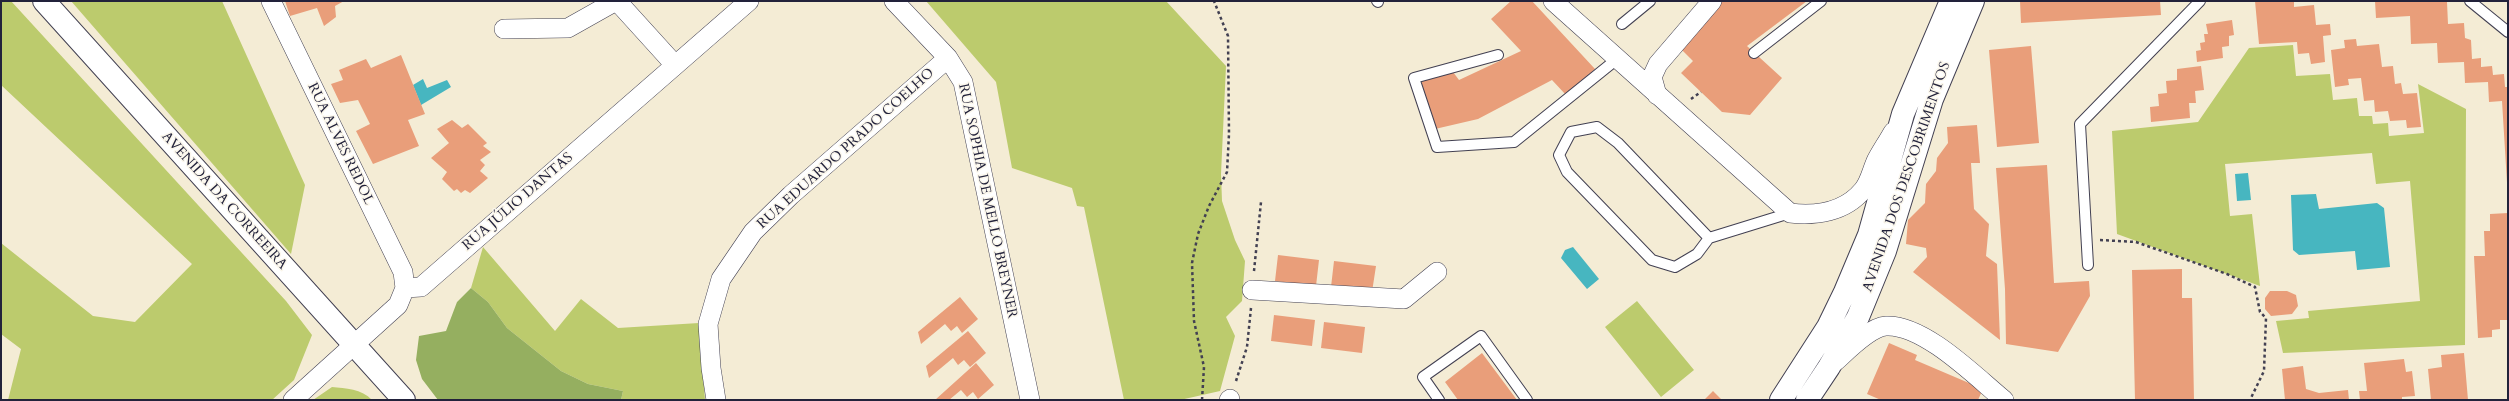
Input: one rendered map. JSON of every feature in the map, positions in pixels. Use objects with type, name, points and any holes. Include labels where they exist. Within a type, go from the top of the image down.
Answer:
[{"type":"main road","name":"AVENIDA DA CORREEIRA","points":[[28,1],[350,350],[404,400]]},
{"type":"main road","name":"AVENIDA DA CORREEIRA","points":[[44,1],[350,350],[386,400]]},
{"type":"main road","name":"AVENIDA DOS DESCOBRIMENTOS","points":[[1781,400],[1828,327],[1845,292],[1869,234],[1903,114],[1951,1]]},
{"type":"main road","name":"AVENIDA DOS DESCOBRIMENTOS","points":[[1811,398],[1858,317],[1885,251],[1932,99],[1974,1]]},
{"type":"street","name":"RUA ALVES REDOL","points":[[271,1],[402,272],[405,288]]},
{"type":"street","points":[[504,29],[568,28],[616,1],[675,65]]},
{"type":"street","name":"RUA JÚLIO DANTAS","points":[[405,288],[421,287],[749,1]]},
{"type":"street","name":"RUA SOPHIA DE MELLO BREYNER","points":[[894,1],[948,58],[963,82],[1030,400]]},
{"type":"street","points":[[1553,1],[1790,213],[1807,215],[1824,212],[1840,207],[1852,200],[1864,189],[1877,160],[1903,114]]},
{"type":"street","points":[[1657,95],[1652,77],[1658,64],[1712,1]]},
{"type":"street","name":"RUA EDUARDO PRADO COELHO","points":[[716,400],[711,368],[708,324],[720,279],[759,226],[791,195],[948,58]]},
{"type":"street","points":[[1252,290],[1404,299],[1437,272]]},
{"type":"street","points":[[293,400],[398,305],[405,288]]},
{"type":"street","points":[[1830,367],[1865,336],[1885,326],[1904,328],[1929,340],[2004,400]]},
{"type":"lane","points":[[1622,24],[1650,1]]},
{"type":"lane","points":[[1754,53],[1821,1]]},
{"type":"lane","points":[[2088,264],[2080,124],[2200,1]]},
{"type":"lane","points":[[2470,1],[2508,32]]},
{"type":"lane","points":[[1498,55],[1414,78],[1437,147],[1514,142],[1617,59]]},
{"type":"lane","points":[[1709,238],[1618,143],[1597,127],[1571,132],[1560,155],[1567,172],[1652,260],[1675,267],[1697,254],[1709,238],[1790,213]]},
{"type":"lane","points":[[1439,400],[1423,377],[1481,336],[1527,400]]},
{"type":"path","points":[[1202,400],[1204,366],[1194,321],[1192,263],[1198,234],[1209,206],[1227,172],[1229,134],[1228,36],[1214,1]]},
{"type":"path","points":[[2087,243],[2107,240],[2136,242],[2227,274],[2255,287],[2260,312],[2266,318],[2264,371],[2250,400]]},
{"type":"green space","points":[[1,1],[11,1],[286,301],[312,335],[294,380],[272,400],[8,400],[21,349],[1,334],[1,243],[93,316],[135,322],[192,264],[1,85]]},
{"type":"green space","points":[[71,1],[222,1],[305,185],[291,254]]},
{"type":"green space","points":[[926,1],[1166,1],[1226,66],[1221,174],[1222,201],[1235,240],[1245,261],[1242,301],[1226,317],[1235,336],[1220,391],[1180,400],[1124,400],[1084,207],[1077,206],[1072,188],[1012,168],[996,82]]},
{"type":"green space","points":[[2293,45],[2296,76],[2330,74],[2333,100],[2357,98],[2359,116],[2372,116],[2373,124],[2388,123],[2389,136],[2424,133],[2418,84],[2466,109],[2465,345],[2283,353],[2276,321],[2309,318],[2308,311],[2420,301],[2410,181],[2376,184],[2372,153],[2225,164],[2230,216],[2252,214],[2260,286],[2117,234],[2112,131],[2198,122],[2249,48]]},
{"type":"green space","points":[[483,247],[555,331],[581,299],[618,328],[699,323],[705,400],[621,400],[623,391],[588,384],[561,371],[507,328],[488,302],[471,288]]},
{"type":"green space","points":[[471,288],[488,302],[507,328],[561,371],[588,384],[623,391],[621,400],[438,400],[422,379],[416,360],[419,336],[446,331],[457,302]]},
{"type":"green space","points":[[1637,301],[1694,370],[1661,397],[1605,327]]},
{"type":"green space","points":[[332,387],[358,391],[368,396],[372,400],[313,400]]},
{"type":"water","points":[[423,79],[427,88],[447,80],[451,87],[421,105],[413,85]]},
{"type":"water","points":[[2248,173],[2251,200],[2237,201],[2235,174]]},
{"type":"water","points":[[2316,194],[2319,209],[2377,203],[2384,208],[2390,267],[2357,270],[2355,251],[2299,255],[2293,250],[2291,195]]},
{"type":"water","points":[[1573,247],[1599,279],[1587,289],[1561,258],[1565,250]]},
{"type":"building","points":[[285,1],[344,1],[335,6],[336,17],[324,26],[317,8],[290,16]]},
{"type":"building","points":[[1511,1],[1532,1],[1595,69],[1566,95],[1552,80],[1478,119],[1435,129],[1421,81],[1453,72],[1459,80],[1521,51],[1491,19]]},
{"type":"building","points":[[1722,1],[1807,1],[1747,46],[1782,78],[1750,115],[1722,112],[1681,73],[1693,61],[1681,49]]},
{"type":"building","points":[[2020,1],[2160,1],[2161,15],[2021,23]]},
{"type":"building","points":[[2255,1],[2294,1],[2294,7],[2314,5],[2316,25],[2330,24],[2331,35],[2323,36],[2325,62],[2311,64],[2309,53],[2298,54],[2297,42],[2259,44]]},
{"type":"building","points":[[2375,1],[2447,2],[2448,24],[2464,23],[2465,38],[2471,40],[2472,59],[2481,58],[2481,67],[2492,66],[2493,75],[2504,74],[2505,87],[2508,87],[2508,199],[2502,101],[2489,102],[2488,82],[2465,83],[2464,62],[2438,63],[2437,43],[2411,44],[2410,16],[2376,18]]},
{"type":"building","points":[[2232,20],[2234,35],[2229,36],[2229,46],[2222,47],[2223,58],[2197,62],[2196,51],[2201,50],[2200,43],[2205,42],[2204,34],[2208,34],[2206,24]]},
{"type":"building","points":[[2356,39],[2357,46],[2379,44],[2382,67],[2393,66],[2395,84],[2401,83],[2403,94],[2417,93],[2421,127],[2407,128],[2406,120],[2390,121],[2388,111],[2375,112],[2374,100],[2364,101],[2361,78],[2348,79],[2349,85],[2335,87],[2331,50],[2345,48],[2344,40]]},
{"type":"building","points":[[2031,46],[2039,143],[1997,147],[1989,50]]},
{"type":"building","points":[[401,55],[425,114],[408,120],[419,146],[373,164],[356,131],[370,124],[358,100],[340,103],[331,84],[343,80],[339,70],[366,59],[371,68]]},
{"type":"building","points":[[2201,66],[2204,90],[2195,91],[2196,103],[2189,103],[2190,118],[2151,122],[2150,107],[2159,106],[2158,94],[2167,93],[2166,81],[2177,80],[2177,69]]},
{"type":"building","points":[[452,120],[462,128],[468,124],[487,143],[483,146],[491,152],[480,160],[485,165],[480,171],[488,178],[470,193],[465,190],[461,193],[457,189],[454,191],[442,179],[447,172],[431,158],[449,143],[437,129]]},
{"type":"building","points":[[1977,125],[1980,163],[1971,163],[1974,209],[1989,224],[1986,256],[1997,264],[2000,340],[1913,272],[1927,257],[1926,248],[1906,244],[1908,220],[1925,203],[1926,184],[1936,171],[1937,158],[1948,143],[1947,127]]},
{"type":"building","points":[[2047,165],[2054,283],[2089,281],[2090,296],[2058,352],[2006,344],[2005,289],[1996,168]]},
{"type":"building","points":[[2508,213],[2508,320],[2500,320],[2500,329],[2492,330],[2492,337],[2478,338],[2474,256],[2485,256],[2484,231],[2490,231],[2490,214]]},
{"type":"building","points":[[1278,255],[1319,260],[1316,286],[1275,281]]},
{"type":"building","points":[[1334,261],[1376,266],[1372,292],[1331,287]]},
{"type":"building","points":[[2182,269],[2182,298],[2192,298],[2194,400],[2135,400],[2132,270]]},
{"type":"building","points":[[2270,291],[2287,291],[2296,295],[2298,306],[2292,314],[2271,316],[2265,309],[2265,298]]},
{"type":"building","points":[[960,297],[978,319],[962,333],[957,326],[951,331],[945,324],[921,344],[918,332]]},
{"type":"building","points":[[1274,315],[1315,320],[1312,346],[1271,341]]},
{"type":"building","points":[[1324,322],[1365,327],[1362,353],[1321,348]]},
{"type":"building","points":[[968,331],[986,353],[970,367],[964,360],[958,365],[953,358],[929,378],[926,366]]},
{"type":"building","points":[[1889,343],[1917,355],[1915,360],[1983,389],[1978,400],[1881,400],[1867,394]]},
{"type":"building","points":[[1482,353],[1517,400],[1458,400],[1445,382]]},
{"type":"building","points":[[2464,353],[2468,400],[2431,400],[2428,369],[2442,367],[2441,355]]},
{"type":"building","points":[[2404,359],[2406,372],[2412,371],[2415,396],[2402,397],[2402,400],[2360,400],[2359,391],[2367,391],[2364,363]]},
{"type":"building","points":[[976,363],[994,385],[978,399],[973,392],[967,397],[961,390],[949,400],[935,400]]},
{"type":"building","points":[[2303,366],[2306,389],[2319,393],[2348,390],[2349,400],[2285,400],[2282,369]]},
{"type":"building","points":[[1713,391],[1722,400],[1704,400]]}]
